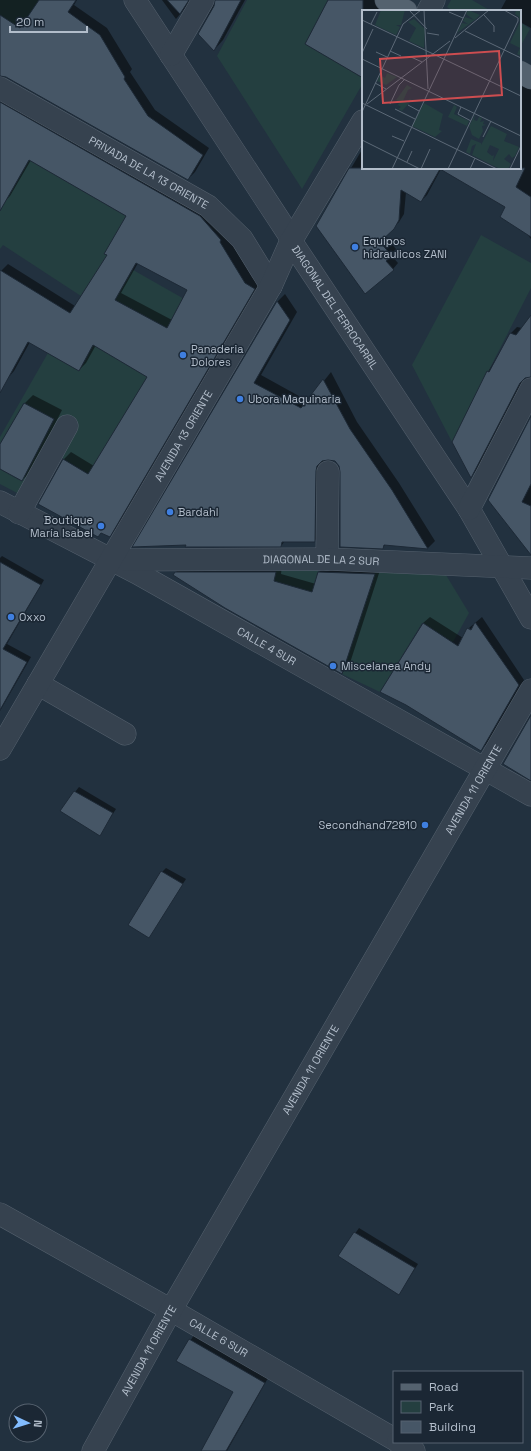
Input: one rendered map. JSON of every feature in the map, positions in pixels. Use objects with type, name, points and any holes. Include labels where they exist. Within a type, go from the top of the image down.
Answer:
[{"type":"main road","points":[[386,0],[404,10]]},
{"type":"main road","points":[[521,73],[531,78]]},
{"type":"street","name":"DIAGONAL DEL FERROCARRIL","points":[[135,0],[289,235],[291,241],[469,509],[503,566],[531,618]]},
{"type":"street","points":[[171,55],[203,0]]},
{"type":"street","points":[[429,10],[434,0]]},
{"type":"street","name":"PRIVADA DE LA 13 ORIENTE","points":[[0,88],[208,206],[242,239],[271,286]]},
{"type":"street","name":"AVENIDA 13 ORIENTE","points":[[0,749],[271,286],[291,241],[362,123]]},
{"type":"street","points":[[469,509],[531,389]]},
{"type":"street","points":[[9,508],[67,426]]},
{"type":"street","points":[[327,559],[328,472]]},
{"type":"street","name":"CALLE 4 SUR","points":[[9,508],[111,560],[531,795]]},
{"type":"street","name":"DIAGONAL DE LA 2 SUR","points":[[111,560],[327,559],[531,568]]},
{"type":"street","points":[[38,684],[125,734]]},
{"type":"street","name":"AVENIDA 11 ORIENTE","points":[[93,1451],[171,1310],[484,768],[531,690]]},
{"type":"street","name":"CALLE 6 SUR","points":[[0,1214],[171,1310],[393,1438]]},
{"type":"street","points":[[400,1443],[414,1451]]},
{"type":"green space","points":[[0,0],[39,0],[20,28],[0,15]]},
{"type":"green space","points":[[247,0],[328,0],[305,44],[362,77],[362,85],[302,189],[217,56]]},
{"type":"green space","points":[[451,0],[472,0],[489,10],[452,10],[447,7]]},
{"type":"green space","points":[[521,23],[530,29],[521,45]]},
{"type":"green space","points":[[29,160],[126,216],[105,254],[193,304],[178,307],[164,333],[128,337],[141,314],[88,285],[81,296],[3,245],[0,249],[0,202]]},
{"type":"green space","points":[[481,235],[531,263],[531,288],[452,442],[412,365]]},
{"type":"green space","points":[[93,345],[147,377],[89,474],[62,458],[36,503],[0,484],[0,469],[19,480],[54,419],[24,403],[0,444],[0,437],[48,353],[79,371]]},
{"type":"green space","points":[[319,568],[312,594],[287,610],[294,587],[274,581],[276,569]]},
{"type":"green space","points":[[376,569],[446,575],[469,613],[453,642],[422,623],[380,692],[342,674]]},
{"type":"building","points":[[39,0],[76,0],[68,12],[100,35],[125,77],[124,79],[148,116],[203,155],[188,180],[6,77],[0,76],[0,15],[20,28]]},
{"type":"building","points":[[167,0],[189,0],[180,14]]},
{"type":"building","points":[[215,0],[241,0],[214,51],[198,34],[214,6]]},
{"type":"building","points":[[328,0],[363,0],[362,77],[305,44]]},
{"type":"building","points":[[0,102],[200,216],[221,240],[220,242],[245,283],[255,289],[110,537],[101,533],[98,537],[38,504],[63,459],[88,474],[147,377],[93,345],[79,371],[28,342],[0,393],[0,270],[70,313],[107,255],[104,254],[126,216],[29,160],[0,211]],"holes":[[[136,263],[187,290],[167,328],[115,300]]]},
{"type":"building","points":[[349,168],[440,169],[421,202],[401,190],[399,220],[394,229],[380,242],[392,256],[386,261],[394,270],[365,294],[316,226]]},
{"type":"building","points":[[525,168],[516,187],[531,197],[531,237],[500,217],[505,207],[440,169]]},
{"type":"building","points":[[277,301],[290,320],[254,383],[301,408],[323,379],[350,429],[392,490],[428,549],[384,545],[383,549],[340,547],[340,472],[339,466],[335,461],[328,460],[322,461],[317,466],[316,471],[315,542],[282,542],[281,547],[185,547],[186,545],[132,547]]},
{"type":"building","points":[[531,315],[531,377],[525,378],[520,383],[471,478],[452,442],[487,371],[489,372],[510,333],[516,335]]},
{"type":"building","points":[[24,403],[54,419],[22,481],[0,469],[0,444]]},
{"type":"building","points":[[531,416],[531,484],[522,502],[531,506],[531,555],[488,500]]},
{"type":"building","name":"Oxxo","points":[[0,562],[41,585],[3,649],[27,662],[0,710]]},
{"type":"building","points":[[175,572],[276,572],[274,581],[312,592],[318,572],[375,574],[342,674],[225,608],[173,575]]},
{"type":"building","points":[[475,622],[519,685],[481,751],[406,705],[380,692],[423,623],[458,646],[467,628],[471,630]]},
{"type":"building","points":[[531,715],[531,781],[503,764]]},
{"type":"building","points":[[74,791],[113,813],[100,836],[60,811]]},
{"type":"building","points":[[161,871],[183,884],[149,938],[128,925]]},
{"type":"building","points":[[354,1232],[415,1268],[399,1295],[338,1256]]},
{"type":"building","points":[[189,1339],[265,1383],[226,1451],[201,1451],[233,1392],[176,1361]]},
{"type":"place","name":"Equipos hidraulicos ZANI","points":[[355,247]]},
{"type":"place","name":"Panaderia Dolores","points":[[183,355]]},
{"type":"place","name":"Ubora Maquinaria","points":[[240,399]]},
{"type":"place","name":"Bardahl","points":[[170,512]]},
{"type":"place","name":"Boutique María Isabel","points":[[101,526]]},
{"type":"place","name":"Oxxo","points":[[11,617]]},
{"type":"place","name":"Miscelanea Andy","points":[[333,666]]},
{"type":"place","name":"Secondhand72810","points":[[425,825]]}]
